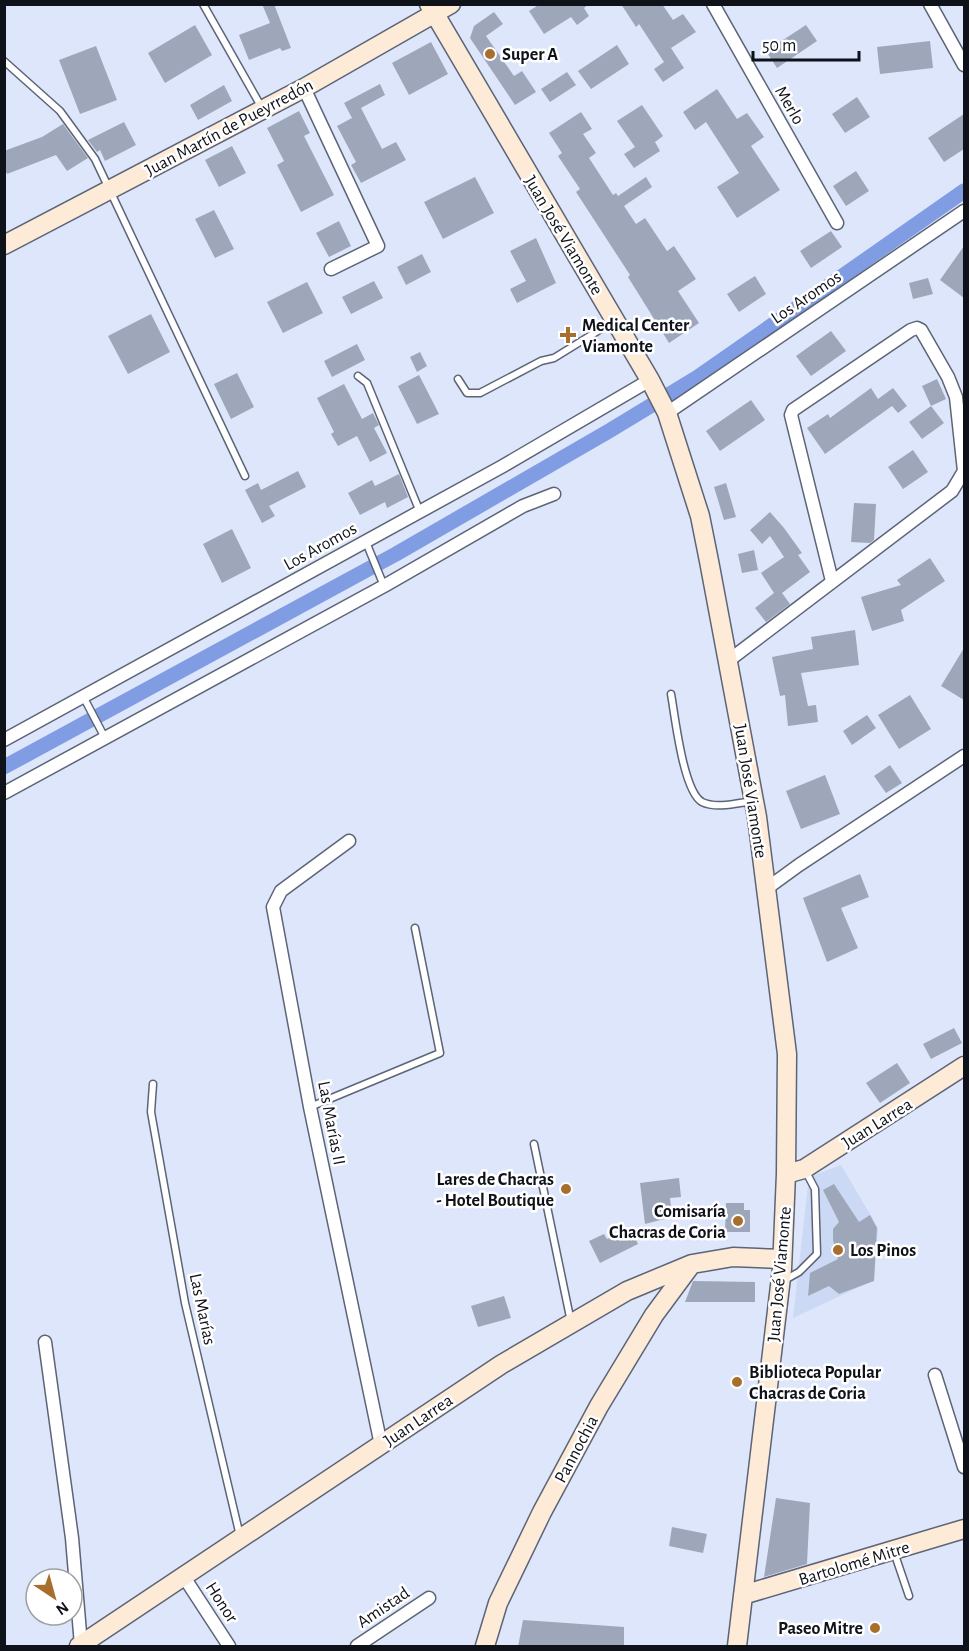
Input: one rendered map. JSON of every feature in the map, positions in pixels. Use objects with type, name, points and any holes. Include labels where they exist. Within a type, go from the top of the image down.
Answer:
[{"type":"main road","name":"Juan Martín de Pueyrredón","points":[[4,245],[304,88],[432,10],[451,4]]},
{"type":"main road","name":"Juan José Viamonte","points":[[432,10],[650,380],[667,413],[700,516],[728,661],[754,801],[786,1054],[786,1174],[782,1259],[737,1647]]},
{"type":"main road","name":"Juan Larrea","points":[[786,1174],[804,1169],[964,1066]]},
{"type":"main road","name":"Juan Larrea","points":[[80,1646],[502,1364],[627,1291],[692,1264],[733,1257],[782,1259]]},
{"type":"main road","name":"Pannochia","points":[[485,1647],[498,1603],[514,1568],[599,1406],[654,1315],[692,1264]]},
{"type":"main road","name":"Bartolomé Mitre","points":[[743,1595],[964,1529]]},
{"type":"street","name":"Merlo","points":[[713,4],[837,223]]},
{"type":"street","points":[[930,4],[964,65]]},
{"type":"street","points":[[304,88],[378,246],[331,269]]},
{"type":"street","name":"Los Aromos","points":[[667,413],[964,211]]},
{"type":"street","points":[[728,661],[952,491],[964,471],[956,397],[948,377],[921,330],[917,328],[793,410],[791,415],[832,581]]},
{"type":"street","name":"Los Aromos","points":[[4,740],[503,466],[650,380]]},
{"type":"street","points":[[4,793],[384,586],[523,506],[554,494]]},
{"type":"street","points":[[766,889],[964,756]]},
{"type":"street","name":"Las Marías II","points":[[349,841],[281,891],[273,907],[310,1107],[381,1445]]},
{"type":"street","points":[[45,1342],[72,1538],[80,1646]]},
{"type":"street","points":[[935,1375],[964,1467]]},
{"type":"street","name":"Honor","points":[[184,1577],[229,1647]]},
{"type":"street","name":"Amistad","points":[[357,1647],[429,1598]]},
{"type":"lane","points":[[203,4],[262,109]]},
{"type":"lane","points":[[4,61],[60,111],[95,159],[245,476]]},
{"type":"lane","points":[[458,380],[466,393],[480,393],[542,361],[554,358],[615,321]]},
{"type":"lane","points":[[358,376],[367,383],[420,512]]},
{"type":"lane","points":[[366,541],[384,586]]},
{"type":"lane","points":[[671,694],[686,775],[692,791],[701,801],[714,805],[754,801]]},
{"type":"lane","points":[[84,698],[105,738]]},
{"type":"lane","points":[[310,1107],[440,1053],[415,928]]},
{"type":"lane","name":"Las Marías","points":[[153,1084],[151,1112],[185,1303],[241,1538]]},
{"type":"lane","points":[[534,1144],[571,1323]]},
{"type":"lane","points":[[780,1282],[799,1272],[817,1254],[815,1189],[804,1169]]},
{"type":"lane","points":[[893,1551],[909,1596]]},
{"type":"shaded area","name":"Los Pinos","points":[[841,1165],[878,1228],[874,1280],[793,1318],[809,1177]]},
{"type":"building","points":[[262,4],[274,4],[291,48],[282,51],[280,48],[249,60],[239,35],[270,23]]},
{"type":"building","points":[[540,4],[589,4],[584,8],[589,16],[577,25],[571,17],[544,34],[529,11]]},
{"type":"building","points":[[621,4],[662,4],[673,20],[683,14],[696,32],[671,48],[684,68],[663,82],[654,69],[664,62],[639,24],[636,27]]},
{"type":"building","name":"Super A","points":[[494,12],[503,24],[486,36],[514,76],[522,71],[536,92],[515,105],[470,38],[474,26]]},
{"type":"building","points":[[195,25],[212,55],[165,83],[148,53]]},
{"type":"building","points":[[806,25],[817,41],[777,68],[766,51]]},
{"type":"building","points":[[930,41],[933,68],[880,74],[877,47]]},
{"type":"building","points":[[431,42],[448,74],[409,95],[392,63]]},
{"type":"building","points":[[617,45],[629,64],[591,89],[578,71]]},
{"type":"building","points":[[96,46],[117,100],[80,114],[59,60]]},
{"type":"building","points":[[567,72],[576,85],[550,102],[541,89]]},
{"type":"building","points":[[380,84],[385,95],[361,108],[382,149],[396,142],[406,160],[361,183],[351,165],[356,162],[337,126],[352,118],[344,103]]},
{"type":"building","points":[[224,85],[232,101],[198,120],[190,105]]},
{"type":"building","points":[[717,89],[737,119],[747,113],[764,137],[751,146],[780,190],[737,218],[717,187],[739,173],[706,122],[695,130],[683,112]]},
{"type":"building","points":[[857,97],[870,117],[845,133],[832,114]]},
{"type":"building","points":[[642,105],[663,136],[655,142],[660,151],[634,168],[624,154],[635,147],[617,121]]},
{"type":"building","points":[[299,111],[310,133],[304,136],[334,195],[301,212],[277,165],[284,161],[267,128]]},
{"type":"building","points":[[581,112],[592,129],[583,134],[596,153],[589,158],[613,195],[616,193],[618,196],[646,177],[652,187],[624,206],[636,224],[645,218],[667,251],[674,246],[696,279],[678,291],[699,323],[669,343],[628,277],[630,275],[576,192],[580,189],[558,156],[562,153],[549,133]]},
{"type":"building","points":[[964,114],[964,149],[944,162],[928,138]]},
{"type":"building","points":[[124,122],[136,145],[105,161],[100,150],[97,152],[88,140]]},
{"type":"building","points":[[63,124],[88,158],[67,171],[56,155],[7,174],[4,167],[4,151],[42,137]]},
{"type":"building","points":[[232,146],[246,173],[219,187],[205,160]]},
{"type":"building","points":[[856,171],[869,191],[846,206],[833,186]]},
{"type":"building","points":[[475,177],[494,213],[443,239],[424,202]]},
{"type":"building","points":[[214,210],[234,249],[215,258],[195,219]]},
{"type":"building","points":[[339,221],[351,246],[329,257],[316,233]]},
{"type":"building","points":[[831,231],[842,247],[811,268],[800,251]]},
{"type":"building","points":[[536,238],[556,283],[517,303],[510,289],[526,281],[510,251]]},
{"type":"building","points":[[964,246],[964,298],[940,280]]},
{"type":"building","points":[[422,254],[431,272],[406,285],[397,267]]},
{"type":"building","points":[[755,276],[766,294],[739,312],[727,294]]},
{"type":"building","points":[[928,278],[933,294],[913,299],[909,283]]},
{"type":"building","points":[[374,281],[383,298],[351,314],[342,297]]},
{"type":"building","points":[[307,282],[323,313],[283,333],[267,302]]},
{"type":"building","points":[[151,314],[170,352],[128,374],[108,336]]},
{"type":"building","points":[[831,331],[846,351],[811,376],[796,356]]},
{"type":"building","points":[[357,344],[365,360],[332,377],[324,361]]},
{"type":"building","points":[[420,352],[427,366],[417,372],[410,357]]},
{"type":"building","points":[[237,373],[254,407],[231,419],[214,384]]},
{"type":"building","points":[[419,375],[439,414],[417,424],[398,386]]},
{"type":"building","points":[[937,379],[946,399],[931,406],[922,386]]},
{"type":"building","points":[[344,384],[362,419],[373,413],[379,425],[374,428],[387,453],[370,462],[357,436],[338,446],[331,434],[334,432],[317,398]]},
{"type":"building","points":[[871,388],[878,399],[893,388],[907,406],[898,413],[892,406],[825,454],[807,428],[828,414],[830,418]]},
{"type":"building","points":[[751,400],[765,420],[720,451],[706,431]]},
{"type":"building","points":[[931,406],[944,423],[922,439],[909,422]]},
{"type":"building","points":[[913,450],[928,472],[903,489],[888,467]]},
{"type":"building","points":[[298,471],[306,487],[269,506],[275,516],[262,523],[245,490],[258,483],[261,490]]},
{"type":"building","points":[[399,474],[408,497],[387,508],[385,502],[360,515],[348,493],[372,480],[375,486]]},
{"type":"building","points":[[726,483],[736,517],[724,520],[714,487]]},
{"type":"building","points":[[854,503],[876,504],[874,540],[870,543],[851,542]]},
{"type":"building","points":[[770,512],[802,553],[798,555],[810,572],[782,593],[790,604],[766,622],[755,608],[774,593],[761,573],[784,557],[770,536],[762,544],[750,530]]},
{"type":"building","points":[[232,529],[251,568],[222,583],[203,544]]},
{"type":"building","points":[[754,550],[758,570],[742,573],[738,554]]},
{"type":"building","points":[[930,558],[945,581],[901,610],[904,621],[872,631],[861,597],[901,585],[897,580]]},
{"type":"building","points":[[855,630],[859,665],[801,673],[808,706],[816,705],[818,722],[788,726],[785,695],[780,696],[772,657],[813,649],[811,637]]},
{"type":"building","points":[[964,648],[964,700],[941,686]]},
{"type":"building","points":[[910,695],[931,729],[899,749],[878,715]]},
{"type":"building","points":[[867,715],[876,728],[852,745],[843,731]]},
{"type":"building","points":[[890,765],[902,783],[886,793],[874,776]]},
{"type":"building","points":[[825,775],[840,814],[801,829],[786,791]]},
{"type":"building","points":[[860,874],[869,897],[841,908],[858,948],[827,962],[803,898]]},
{"type":"building","points":[[954,1028],[962,1043],[931,1059],[923,1044]]},
{"type":"building","points":[[897,1063],[910,1083],[880,1103],[866,1083]]},
{"type":"building","points":[[679,1178],[681,1197],[670,1198],[672,1217],[645,1224],[640,1183]]},
{"type":"building","points":[[834,1184],[859,1222],[870,1215],[877,1228],[874,1281],[839,1294],[829,1286],[808,1296],[810,1273],[838,1259],[833,1240],[833,1229],[839,1222],[823,1190]]},
{"type":"building","name":"Comisaría Chacras de Coria","points":[[726,1203],[744,1203],[744,1210],[750,1210],[750,1232],[725,1232]]},
{"type":"building","points":[[630,1228],[638,1244],[600,1263],[589,1241],[604,1234],[607,1239]]},
{"type":"building","points":[[693,1281],[755,1282],[755,1302],[685,1302]]},
{"type":"building","points":[[504,1296],[511,1318],[478,1327],[471,1306]]},
{"type":"building","points":[[776,1498],[810,1503],[807,1564],[764,1577]]},
{"type":"building","points":[[672,1527],[707,1534],[703,1553],[669,1546]]},
{"type":"building","points":[[523,1620],[624,1627],[624,1647],[518,1647]]},
{"type":"waterway","points":[[4,767],[396,554],[609,431],[698,377],[964,191]]},
{"type":"place","name":"Super A","points":[[490,54]]},
{"type":"place","name":"Medical Center Viamonte","points":[[568,335]]},
{"type":"place","name":"Lares de Chacras - Hotel Boutique","points":[[566,1189]]},
{"type":"place","name":"Comisaría Chacras de Coria","points":[[738,1221]]},
{"type":"place","name":"Los Pinos","points":[[838,1250]]},
{"type":"place","name":"Biblioteca Popular Chacras de Coria","points":[[737,1382]]},
{"type":"place","name":"Paseo Mitre","points":[[875,1628]]}]
